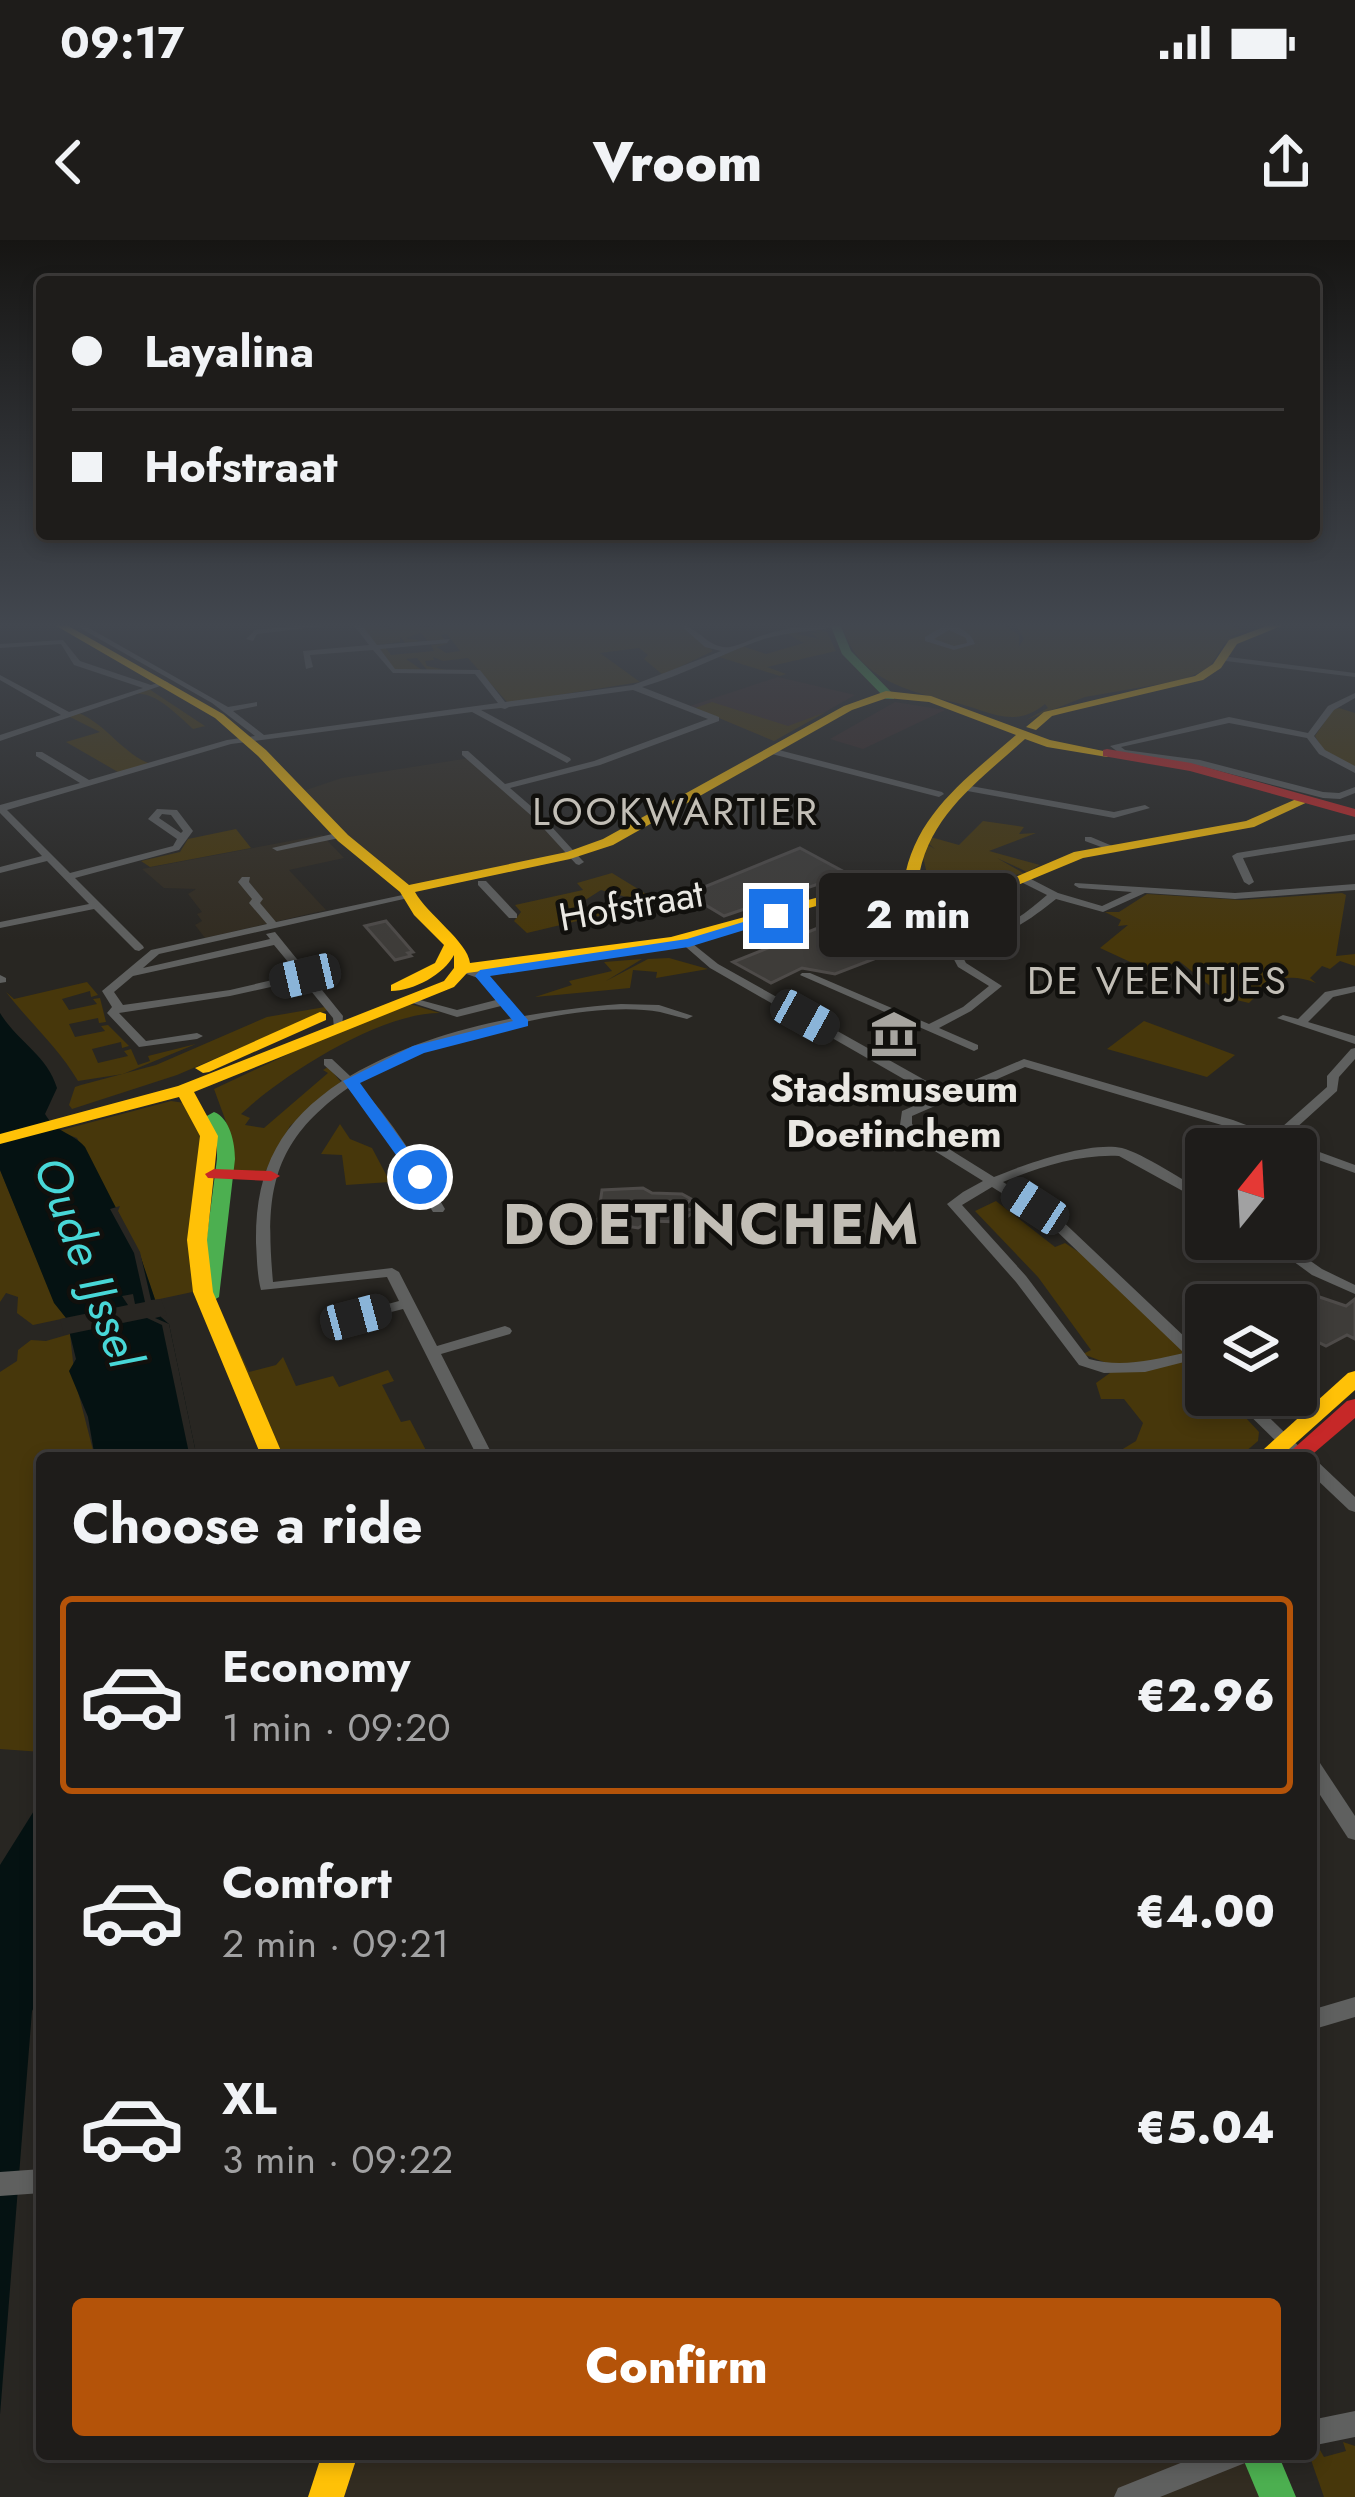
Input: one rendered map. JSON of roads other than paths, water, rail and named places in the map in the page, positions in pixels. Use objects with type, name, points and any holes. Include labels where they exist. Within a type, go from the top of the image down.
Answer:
[{"type":"main road","points":[[240,729],[256,739],[341,836],[409,893],[464,966]]},
{"type":"main road","points":[[409,893],[482,883],[629,844],[824,729]]},
{"type":"main road","points":[[910,887],[910,864],[919,836],[1030,729]]},
{"type":"main road","points":[[1045,729],[1077,749],[1191,767],[1355,813]]},
{"type":"main road","name":"Hofstraat","points":[[464,966],[686,941],[810,900],[867,888],[979,886],[1025,880],[1079,855],[1249,824],[1306,800]]},
{"type":"main road","points":[[409,893],[575,859]]},
{"type":"main road","points":[[336,1018],[409,1000],[449,984],[464,966]]},
{"type":"main road","points":[[0,1139],[185,1085],[406,985],[464,966]]},
{"type":"main road","points":[[185,1085],[209,1136],[215,1175],[197,1240],[203,1292],[271,1452]]},
{"type":"main road","points":[[215,1175],[271,1176]]},
{"type":"main road","points":[[1294,1452],[1355,1378]]},
{"type":"main road","points":[[1294,1452],[1355,1406]]},
{"type":"main road","points":[[326,2497],[338,2460]]},
{"type":"main road","points":[[1262,2460],[1278,2497]]},
{"type":"street","points":[[247,729],[256,739]]},
{"type":"street","points":[[0,809],[256,739],[332,729]]},
{"type":"street","points":[[510,729],[567,760]]},
{"type":"street","points":[[503,787],[597,763],[688,729]]},
{"type":"street","points":[[1188,729],[1114,746],[1122,752],[1200,763],[1322,795],[1355,790]]},
{"type":"street","points":[[1276,729],[1310,736],[1322,752],[1355,770]]},
{"type":"street","points":[[1310,736],[1315,729]]},
{"type":"street","points":[[465,753],[537,816],[575,859]]},
{"type":"street","points":[[778,753],[939,794]]},
{"type":"street","points":[[39,754],[89,784]]},
{"type":"street","points":[[965,788],[1114,815],[1145,808]]},
{"type":"street","points":[[0,809],[139,948]]},
{"type":"street","points":[[277,848],[341,836]]},
{"type":"street","points":[[1254,889],[1235,858],[1355,837]]},
{"type":"street","points":[[70,876],[167,853],[182,838]]},
{"type":"street","points":[[1088,839],[1112,848]]},
{"type":"street","points":[[0,870],[51,857]]},
{"type":"street","points":[[1224,867],[1240,868]]},
{"type":"street","points":[[247,879],[243,882],[258,899],[254,903],[277,940],[336,1018]]},
{"type":"street","points":[[1025,880],[1054,895],[1108,910],[1140,892]]},
{"type":"street","points":[[482,883],[514,916]]},
{"type":"street","points":[[1079,885],[1140,892],[1355,887]]},
{"type":"street","points":[[197,1036],[143,1046],[132,1030],[122,1028],[108,991],[155,952],[350,912],[409,893]]},
{"type":"street","points":[[928,1028],[967,1009],[996,986],[962,965],[952,948],[930,934],[948,925],[993,932],[1021,920],[1054,895]]},
{"type":"street","points":[[0,925],[98,905]]},
{"type":"street","points":[[127,975],[277,940]]},
{"type":"street","points":[[686,941],[714,966],[944,1096]]},
{"type":"street","points":[[464,966],[523,1023]]},
{"type":"street","points":[[806,975],[974,1047]]},
{"type":"street","points":[[115,1010],[230,994],[305,976]]},
{"type":"street","points":[[1300,1023],[1329,994],[1355,989]]},
{"type":"street","points":[[409,1000],[457,1014],[503,1002]]},
{"type":"street","points":[[483,1452],[392,1272],[266,1287],[261,1227],[277,1156],[296,1127],[351,1081],[418,1049],[609,1007],[680,1010]]},
{"type":"street","points":[[1283,1018],[1355,1040]]},
{"type":"street","points":[[1288,1128],[1334,1088],[1333,1076],[1355,1052]]},
{"type":"street","points":[[328,1062],[351,1081],[387,1127],[438,1209]]},
{"type":"street","points":[[1185,1345],[1069,1233],[906,1125],[910,1111],[1024,1063],[1240,1128]]},
{"type":"street","points":[[1185,1187],[1114,1150],[1037,1167],[956,1200],[960,1214],[1021,1279],[1084,1362],[1104,1368],[1185,1362]]},
{"type":"street","points":[[1317,1155],[1355,1169]]},
{"type":"street","points":[[1300,1260],[1355,1290]]},
{"type":"street","points":[[356,1317],[405,1304]]},
{"type":"street","points":[[432,1352],[505,1331]]},
{"type":"street","points":[[1258,1416],[1294,1452]]},
{"type":"street","points":[[1317,1472],[1355,1506]]},
{"type":"street","points":[[1317,1774],[1355,1832]]},
{"type":"street","points":[[1317,2018],[1355,2007]]},
{"type":"street","points":[[0,2184],[34,2180]]},
{"type":"street","points":[[1317,2432],[1351,2424]]},
{"type":"street","points":[[1127,2497],[1221,2460]]},
{"type":"water","name":"Oude IJssel","points":[[0,1013],[52,1076],[57,1088],[45,1114],[85,1147],[140,1255],[161,1317],[169,1324],[196,1452],[94,1452],[88,1417],[69,1371],[76,1359],[66,1318],[54,1303],[0,1170]]},
{"type":"water","points":[[36,1808],[36,2004],[0,2415],[0,1865]]},
{"type":"place","name":"Stadsmuseum Doetinchem","points":[[894,1034]]},
{"type":"district","name":"LOOKWARTIER","points":[[676,811]]},
{"type":"district","name":"DE VEENTJES","points":[[1158,980]]},
{"type":"district","name":"DOETINCHEM","points":[[712,1224]]}]
